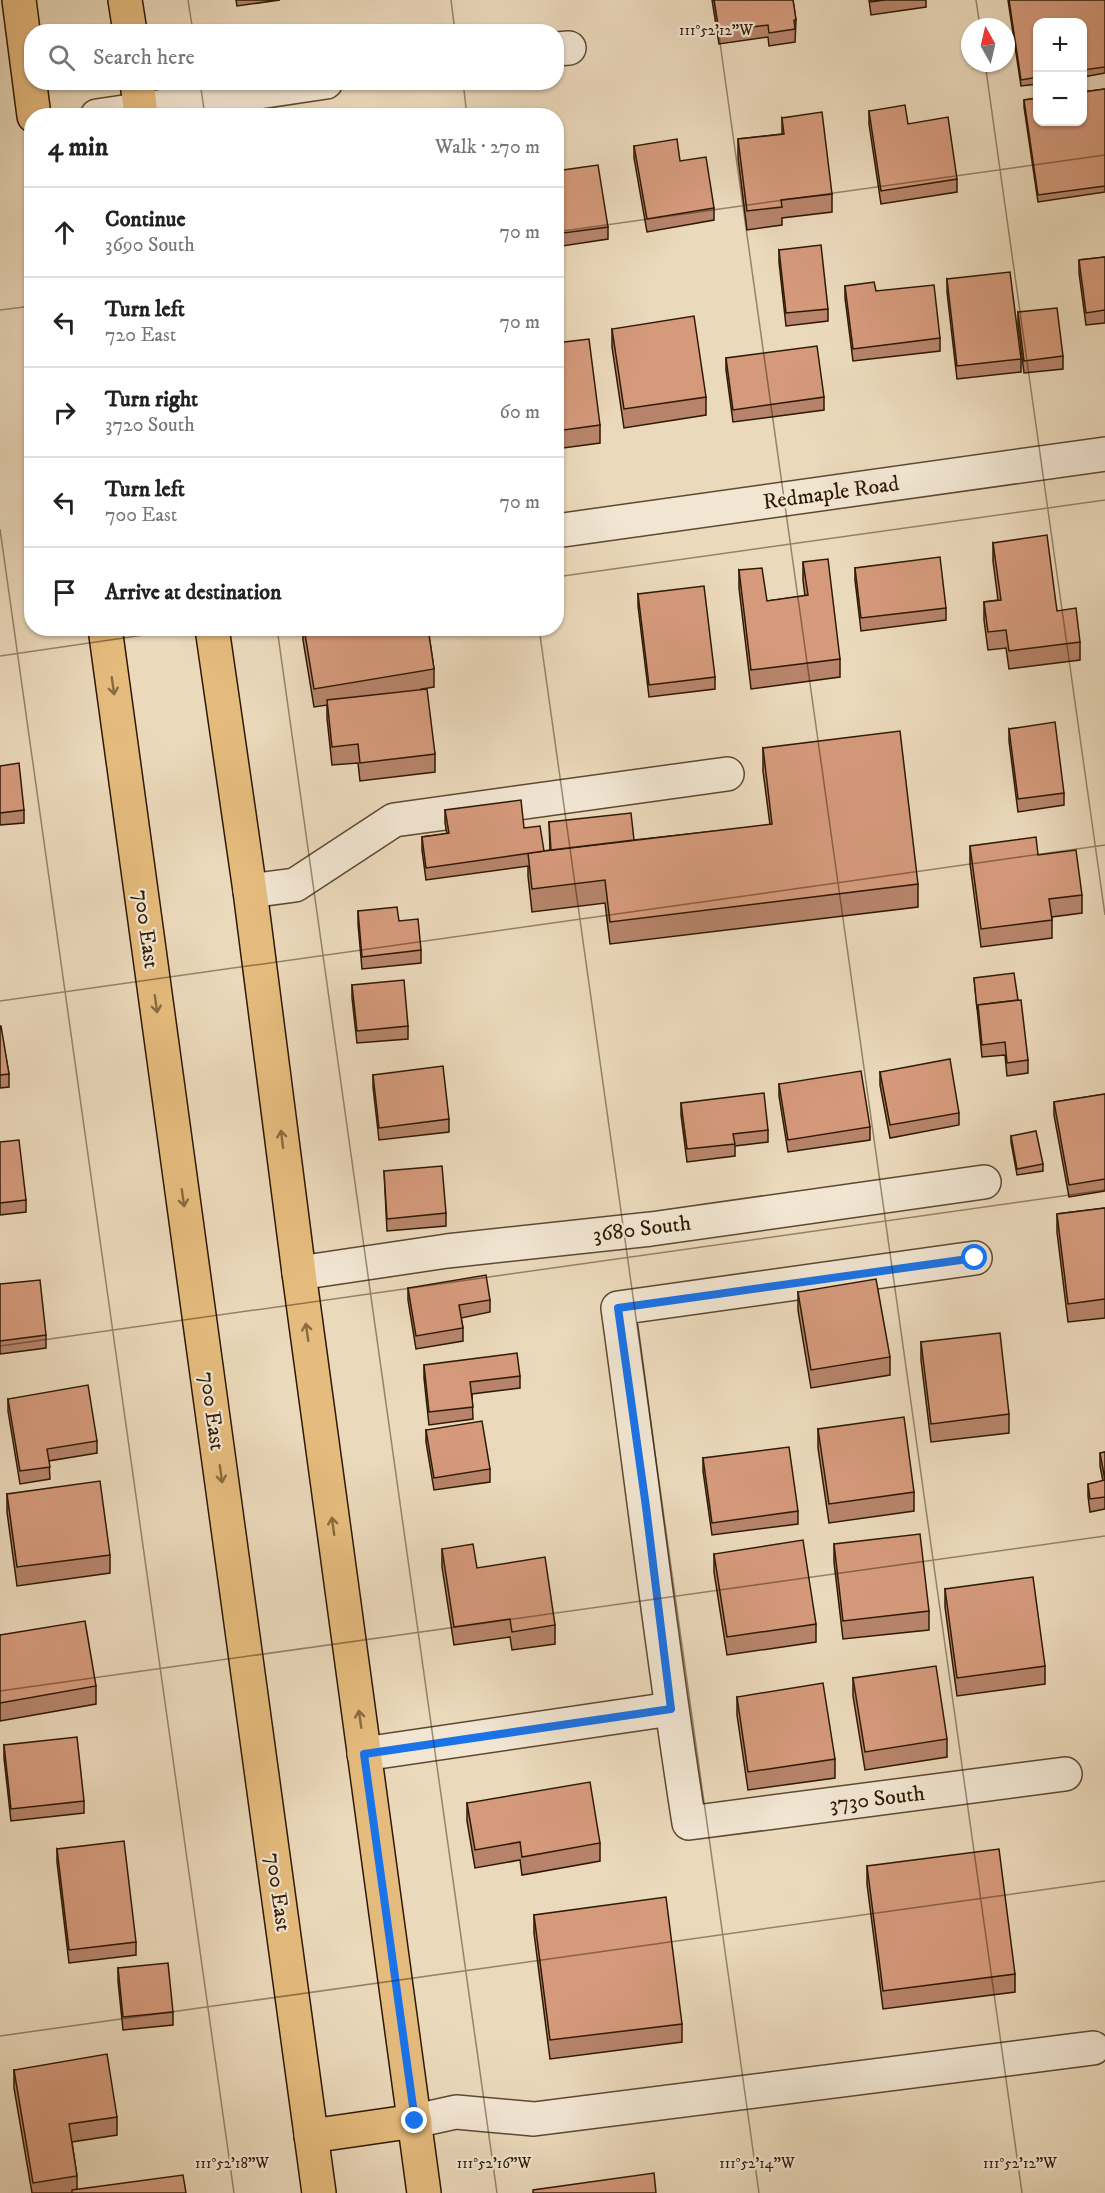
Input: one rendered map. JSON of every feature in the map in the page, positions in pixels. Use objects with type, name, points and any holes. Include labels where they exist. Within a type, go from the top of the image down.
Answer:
[{"type":"main road","points":[[19,0],[24,39]]},
{"type":"main road","points":[[125,0],[129,24]]},
{"type":"main road","points":[[31,90],[33,108]]},
{"type":"main road","name":"700 East","points":[[106,636],[319,2193]]},
{"type":"main road","points":[[213,636],[250,891],[299,1273],[424,2193]]},
{"type":"main road","points":[[311,2136],[415,2121]]},
{"type":"street","points":[[121,108],[139,102],[251,90]]},
{"type":"street","name":"Redmaple Road","points":[[564,530],[1105,454]]},
{"type":"street","points":[[250,891],[295,885],[394,820],[727,774]]},
{"type":"street","name":"3680 South","points":[[299,1273],[447,1251],[651,1229],[984,1182]]},
{"type":"street","points":[[364,1754],[671,1709],[618,1308],[975,1258]]},
{"type":"street","name":"3730 South","points":[[671,1709],[689,1823],[1065,1774]]},
{"type":"street","points":[[415,2121],[456,2112],[534,2119],[1093,2048]]},
{"type":"building","points":[[714,0],[793,0],[795,29],[769,33],[768,25],[719,31]]},
{"type":"building","points":[[1009,0],[1105,0],[1105,67],[1087,69],[1087,18],[1033,18],[1033,78],[1021,80],[1015,40],[1015,18],[1012,18]]},
{"type":"building","points":[[1105,89],[1105,186],[1038,195],[1024,100],[1033,99],[1033,126],[1087,126],[1087,91]]},
{"type":"building","points":[[905,105],[908,124],[948,117],[957,179],[881,191],[869,111]]},
{"type":"building","points":[[822,112],[832,194],[781,200],[782,207],[747,211],[738,139],[784,134],[782,118]]},
{"type":"building","points":[[677,139],[680,161],[706,157],[714,208],[647,219],[634,146]]},
{"type":"building","points":[[598,165],[608,227],[564,233],[564,170]]},
{"type":"building","points":[[821,245],[828,309],[786,313],[779,250]]},
{"type":"building","points":[[1105,257],[1105,310],[1086,313],[1079,260]]},
{"type":"building","points":[[1010,272],[1021,359],[957,366],[947,279]]},
{"type":"building","points":[[874,282],[876,291],[934,285],[940,338],[853,349],[845,286]]},
{"type":"building","points":[[1057,308],[1063,356],[1024,361],[1018,312]]},
{"type":"building","points":[[694,316],[706,397],[624,409],[612,329]]},
{"type":"building","points":[[589,339],[600,425],[564,430],[564,342]]},
{"type":"building","points":[[817,346],[824,397],[733,410],[726,358]]},
{"type":"building","points":[[1047,535],[1057,611],[1076,608],[1080,642],[1009,651],[1006,630],[988,632],[984,602],[1001,600],[993,543]]},
{"type":"building","points":[[940,557],[946,608],[861,618],[855,568]]},
{"type":"building","points":[[828,559],[840,659],[751,670],[739,570],[762,568],[767,601],[808,595],[803,562]]},
{"type":"building","points":[[704,586],[715,677],[649,685],[638,594]]},
{"type":"building","points":[[305,636],[429,636],[434,669],[314,689]]},
{"type":"building","points":[[427,689],[435,754],[360,763],[358,744],[332,747],[327,700]]},
{"type":"building","points":[[1055,722],[1064,793],[1018,799],[1009,729]]},
{"type":"building","points":[[900,731],[918,884],[610,922],[605,880],[532,889],[528,853],[772,824],[763,748]]},
{"type":"building","points":[[19,763],[24,810],[0,813],[0,766]]},
{"type":"building","points":[[521,800],[524,828],[540,826],[544,851],[426,868],[422,837],[449,833],[445,810]]},
{"type":"building","points":[[631,813],[634,840],[551,850],[549,822]]},
{"type":"building","points":[[1036,837],[1038,855],[1076,850],[1082,895],[1049,899],[1052,920],[981,929],[970,846]]},
{"type":"building","points":[[397,907],[399,921],[418,919],[421,950],[362,957],[358,911]]},
{"type":"building","points":[[1014,973],[1018,1000],[978,1005],[977,1009],[974,978]]},
{"type":"building","points":[[404,980],[408,1026],[357,1031],[352,985]]},
{"type":"building","points":[[1021,1000],[1028,1060],[1007,1063],[1005,1042],[982,1045],[978,1005]]},
{"type":"building","points":[[0,1026],[9,1074],[0,1075]]},
{"type":"building","points":[[950,1059],[959,1113],[890,1125],[880,1072]]},
{"type":"building","points":[[443,1066],[449,1119],[379,1128],[373,1075]]},
{"type":"building","points":[[861,1071],[870,1127],[788,1140],[779,1084]]},
{"type":"building","points":[[764,1093],[768,1130],[733,1134],[735,1144],[687,1149],[681,1103]]},
{"type":"building","points":[[1105,1094],[1105,1179],[1069,1185],[1054,1102]]},
{"type":"building","points":[[1036,1131],[1043,1164],[1017,1169],[1011,1136]]},
{"type":"building","points":[[19,1140],[26,1200],[0,1203],[0,1142]]},
{"type":"building","points":[[442,1166],[446,1213],[387,1219],[384,1171]]},
{"type":"building","points":[[1105,1208],[1105,1299],[1068,1304],[1057,1214]]},
{"type":"building","points":[[486,1275],[490,1300],[459,1305],[463,1328],[416,1336],[408,1288]]},
{"type":"building","points":[[876,1279],[890,1357],[811,1370],[798,1292]]},
{"type":"building","points":[[40,1280],[46,1335],[0,1341],[0,1284]]},
{"type":"building","points":[[1000,1333],[1009,1414],[931,1424],[921,1342]]},
{"type":"building","points":[[517,1353],[520,1376],[470,1382],[473,1407],[429,1412],[424,1365]]},
{"type":"building","points":[[88,1385],[97,1441],[47,1449],[50,1467],[20,1471],[8,1399]]},
{"type":"building","points":[[904,1417],[914,1492],[829,1504],[818,1429]]},
{"type":"building","points":[[482,1421],[490,1469],[434,1478],[426,1430]]},
{"type":"building","points":[[789,1447],[798,1511],[712,1523],[703,1458]]},
{"type":"building","points":[[1105,1452],[1105,1480],[1100,1453]]},
{"type":"building","points":[[1105,1480],[1105,1497],[1090,1499],[1088,1484]]},
{"type":"building","points":[[100,1481],[110,1555],[17,1567],[7,1494]]},
{"type":"building","points":[[920,1534],[929,1611],[843,1621],[834,1544]]},
{"type":"building","points":[[803,1540],[816,1624],[727,1637],[714,1554]]},
{"type":"building","points":[[473,1544],[477,1568],[545,1557],[555,1625],[512,1632],[510,1619],[454,1627],[442,1549]]},
{"type":"building","points":[[1033,1577],[1045,1666],[957,1678],[945,1589]]},
{"type":"building","points":[[85,1621],[96,1686],[0,1703],[0,1635]]},
{"type":"building","points":[[936,1666],[947,1739],[865,1752],[853,1678]]},
{"type":"building","points":[[823,1683],[835,1759],[748,1772],[737,1697]]},
{"type":"building","points":[[77,1737],[84,1801],[11,1809],[4,1745]]},
{"type":"building","points":[[590,1782],[600,1843],[522,1857],[520,1842],[475,1850],[467,1803]]},
{"type":"building","points":[[124,1841],[136,1942],[69,1950],[57,1849]]},
{"type":"building","points":[[999,1849],[1015,1974],[883,1991],[867,1866]]},
{"type":"building","points":[[666,1897],[682,2024],[550,2040],[534,1915]]},
{"type":"building","points":[[168,1963],[173,2012],[123,2017],[118,1968]]},
{"type":"building","points":[[107,2054],[117,2117],[69,2124],[77,2176],[33,2183],[14,2070]]},
{"type":"building","points":[[654,2173],[656,2193],[533,2193],[533,2190]]},
{"type":"building","points":[[183,2175],[186,2193],[72,2193],[72,2190]]},
{"type":"route","points":[[415,2121],[364,1754],[671,1709],[618,1308],[975,1258]]}]
